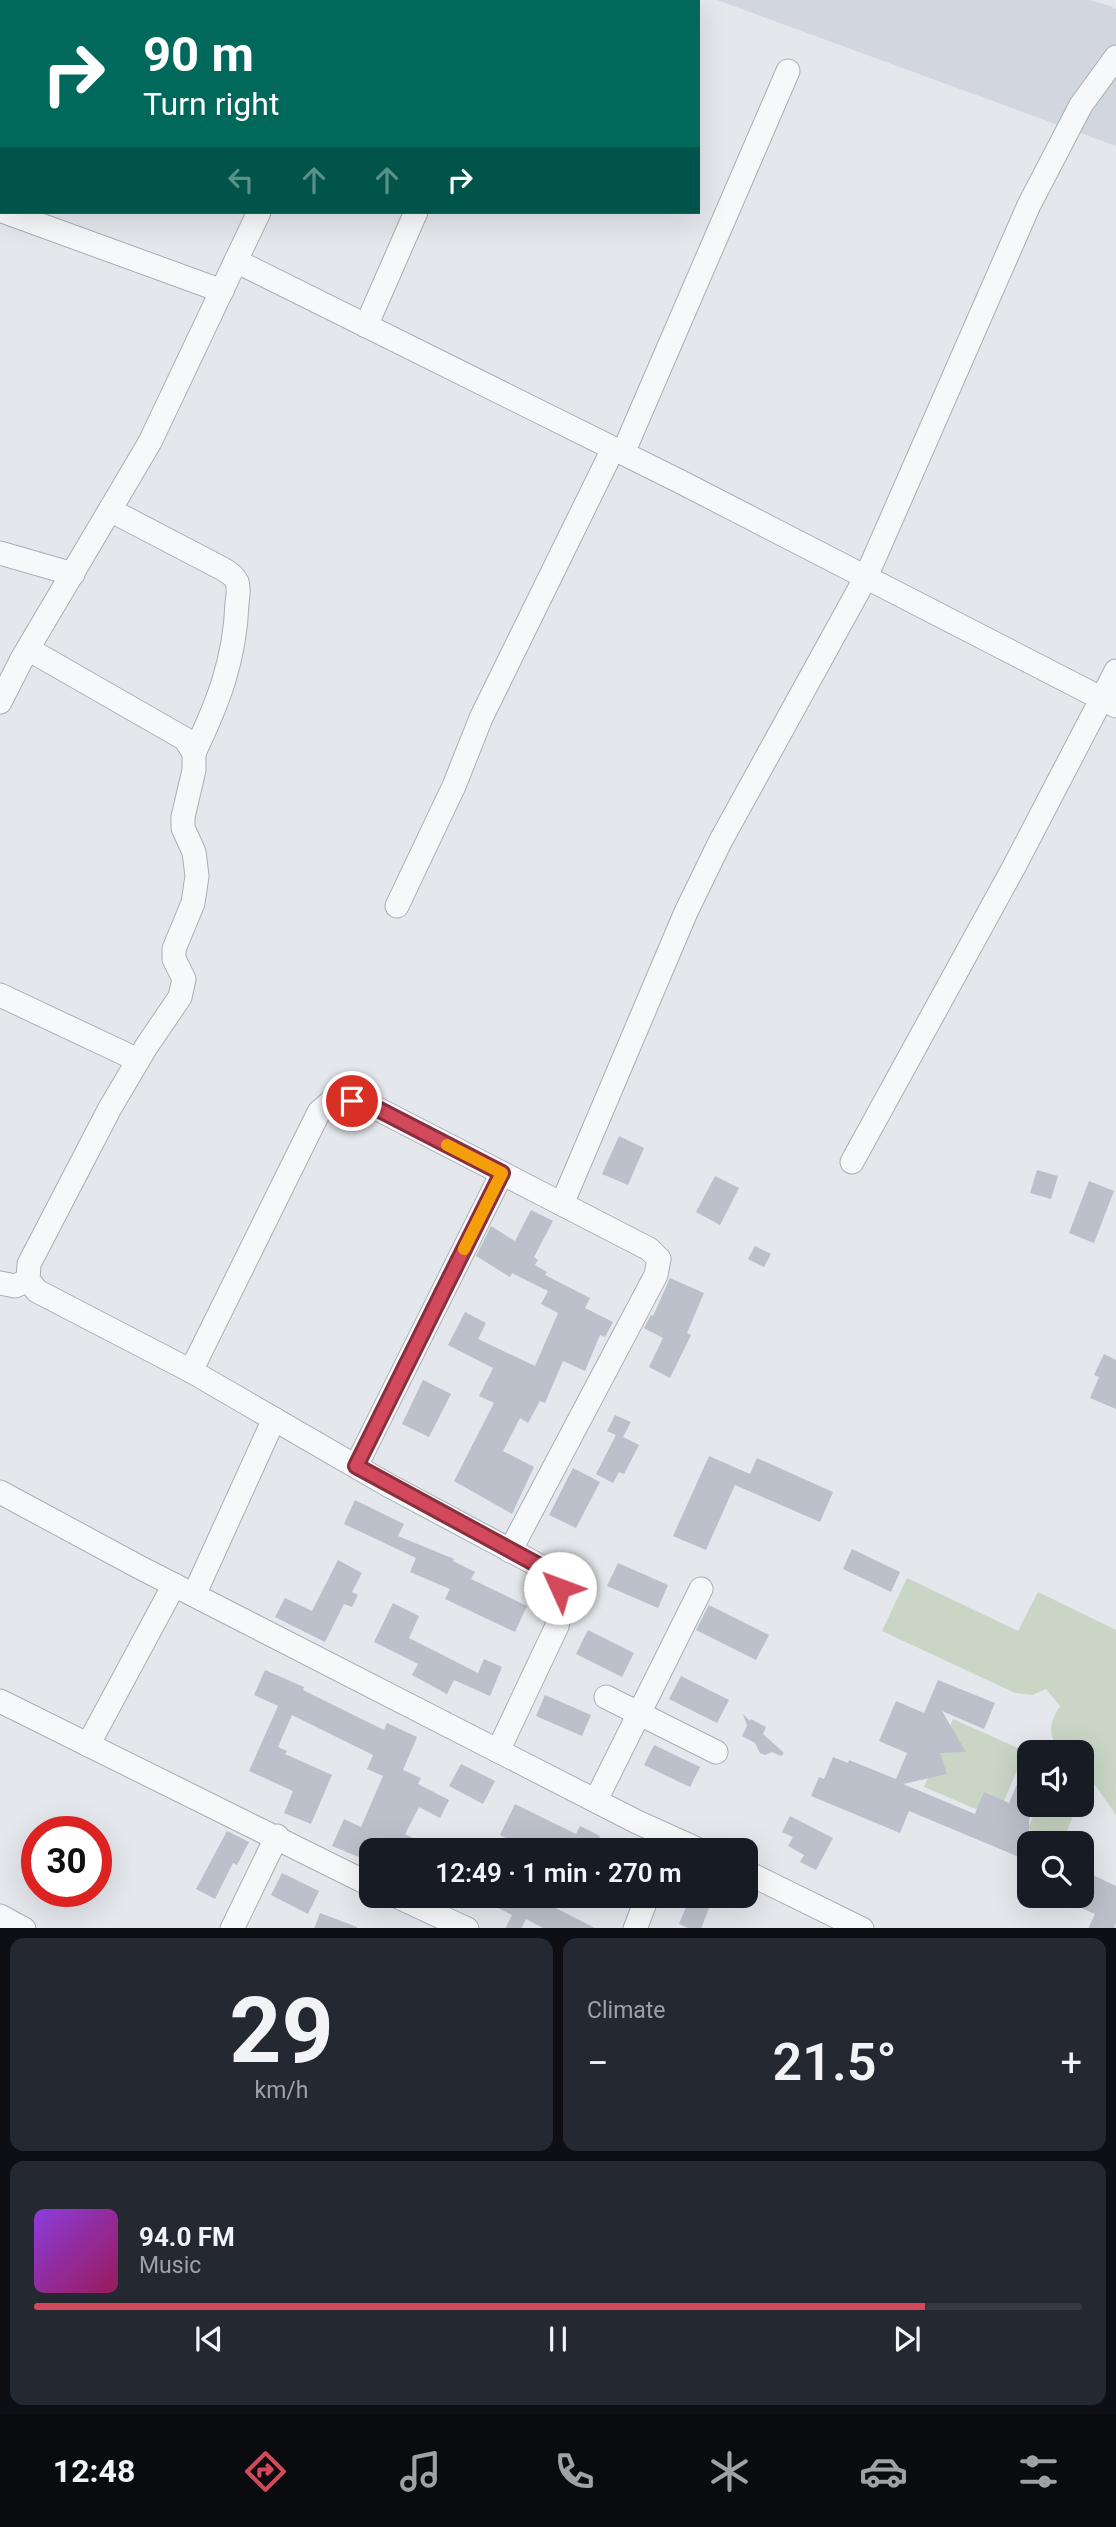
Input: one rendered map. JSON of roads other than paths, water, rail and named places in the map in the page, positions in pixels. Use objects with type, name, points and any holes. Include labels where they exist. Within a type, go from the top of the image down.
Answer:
[{"type":"street","points":[[562,1204],[686,912],[714,854],[866,578],[1029,205],[1081,105],[1116,57]]},
{"type":"street","points":[[397,906],[454,786],[481,718],[618,451],[788,71]]},
{"type":"street","points":[[10,214],[222,291]]},
{"type":"street","points":[[0,702],[28,649],[150,442],[258,214]]},
{"type":"street","points":[[366,326],[415,214]]},
{"type":"street","points":[[236,261],[618,451],[1109,702]]},
{"type":"street","points":[[110,510],[233,576],[238,583],[237,618],[229,669],[214,712],[194,753],[194,770],[183,817],[183,828],[194,852],[197,876],[193,903],[174,949],[174,959],[184,979],[180,997],[110,1108],[29,1264],[29,1280],[37,1291],[191,1371],[356,1466],[549,1571],[560,1588],[562,1604],[557,1626],[498,1751]]},
{"type":"street","points":[[0,553],[72,574]]},
{"type":"street","points":[[28,649],[185,739],[194,753]]},
{"type":"street","points":[[852,1162],[1015,865],[1109,702],[1116,671]]},
{"type":"street","points":[[0,995],[138,1060]]},
{"type":"street","points":[[191,1371],[319,1112],[332,1101],[370,1105],[649,1248],[659,1259],[656,1275],[510,1551]]},
{"type":"street","points":[[356,1466],[502,1173]]},
{"type":"street","points":[[0,1283],[15,1286],[29,1280]]},
{"type":"street","points":[[88,1745],[184,1590],[275,1419]]},
{"type":"street","points":[[0,1492],[184,1590],[596,1800],[661,1838]]},
{"type":"street","points":[[596,1800],[701,1589]]},
{"type":"street","points":[[606,1697],[716,1752]]},
{"type":"street","points":[[0,1701],[359,1879]]},
{"type":"street","points":[[232,1928],[277,1836]]},
{"type":"street","points":[[758,1878],[862,1928]]},
{"type":"street","points":[[423,1908],[467,1928]]},
{"type":"street","points":[[635,1928],[643,1908]]},
{"type":"street","points":[[0,1916],[24,1928]]}]
